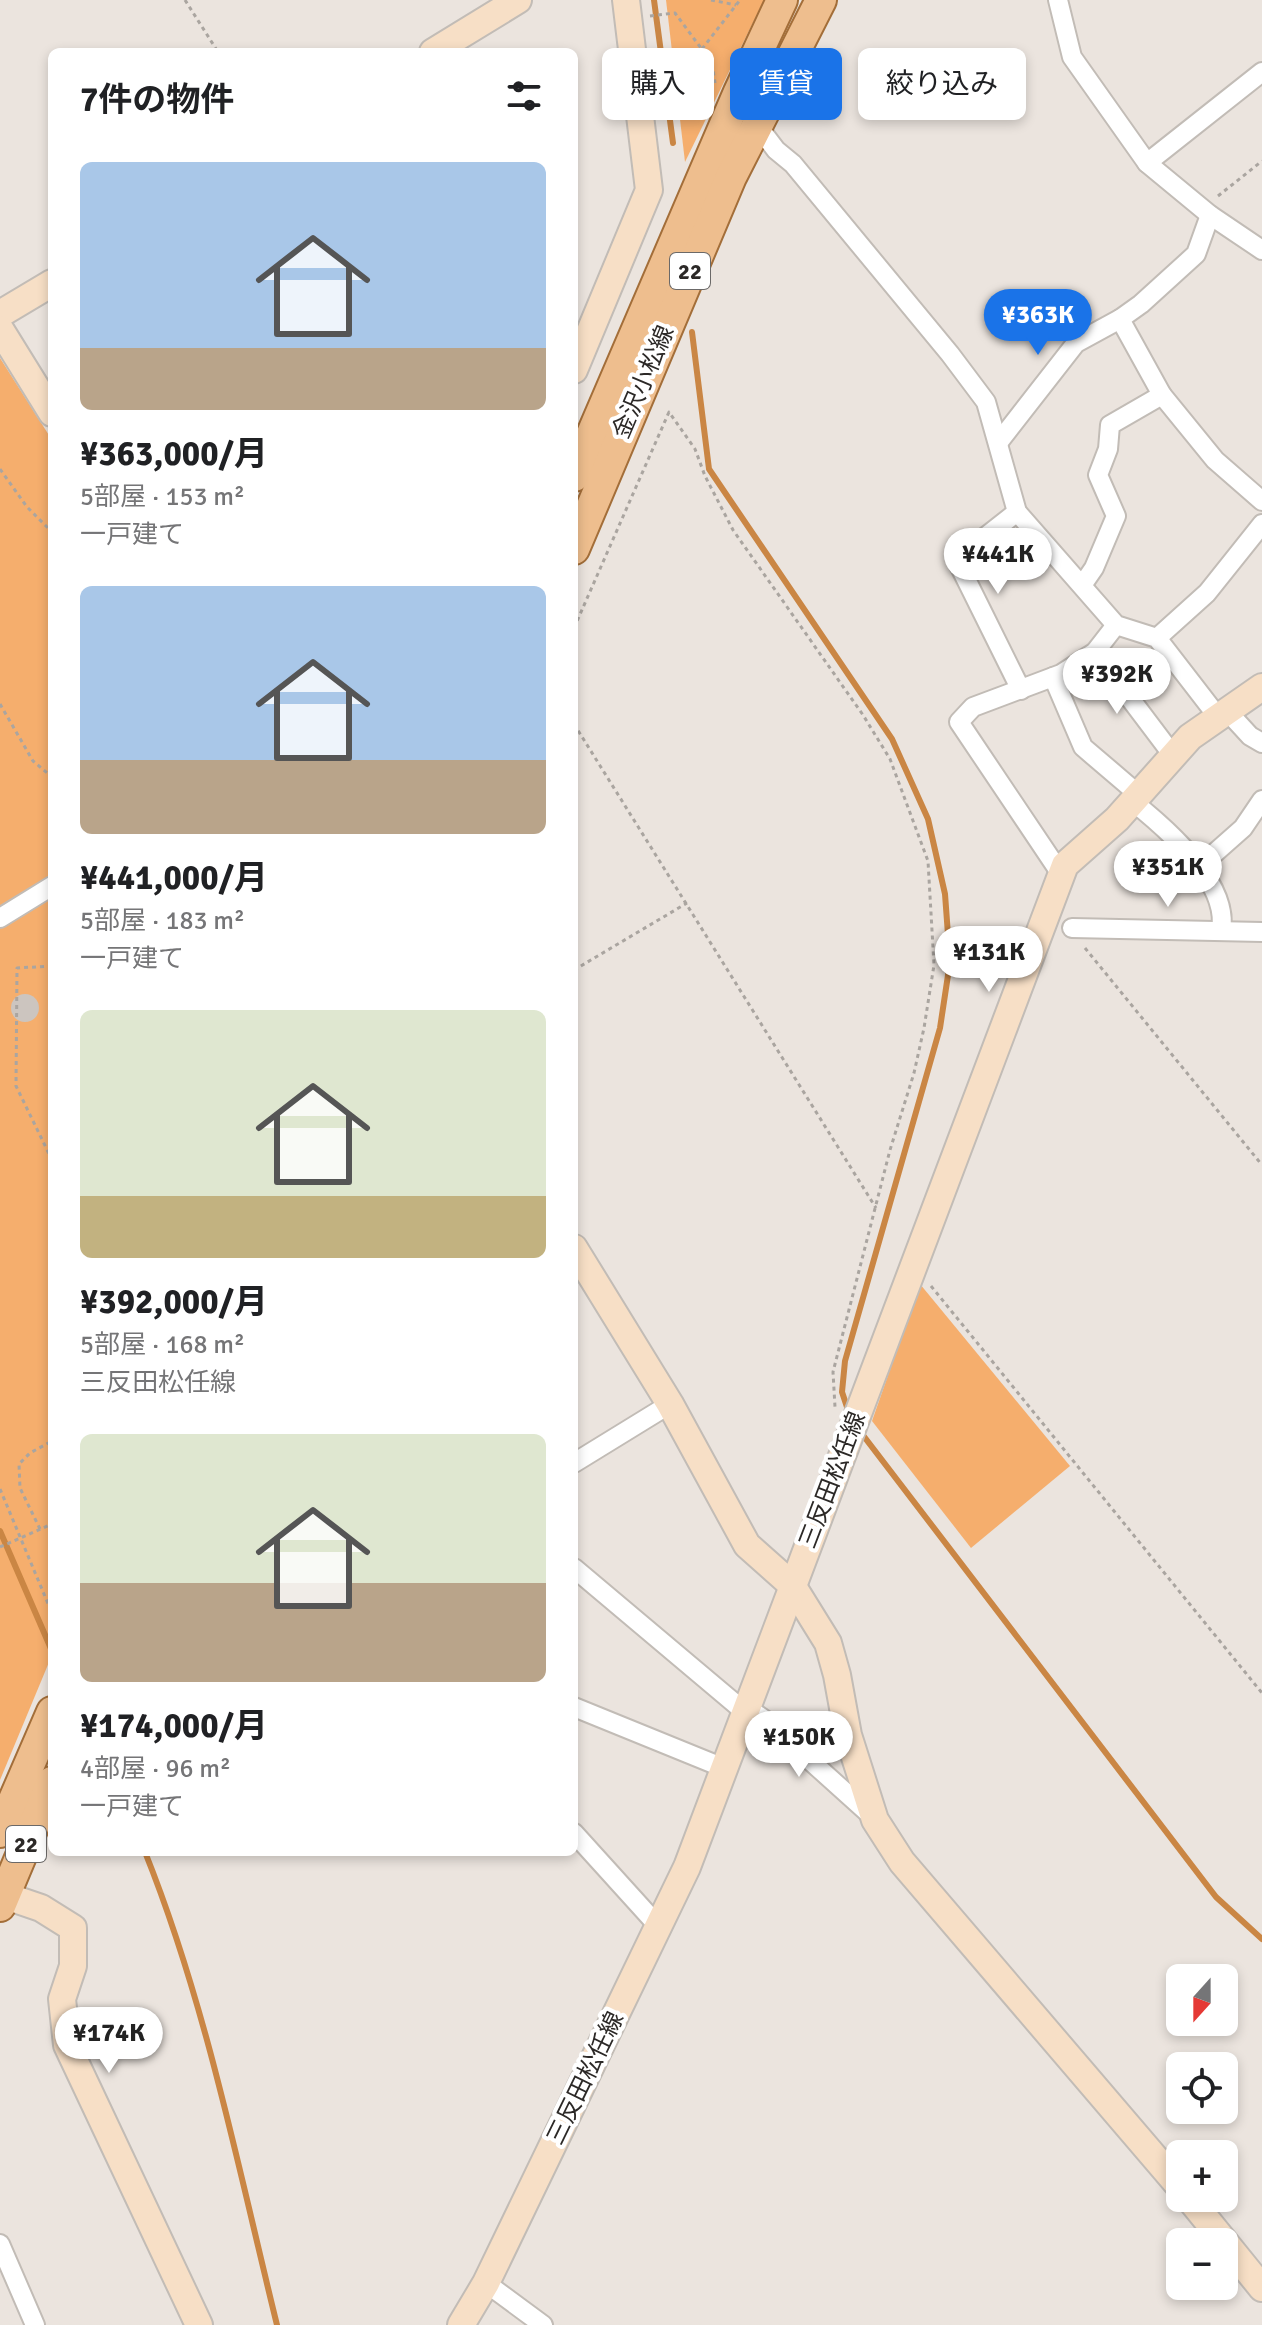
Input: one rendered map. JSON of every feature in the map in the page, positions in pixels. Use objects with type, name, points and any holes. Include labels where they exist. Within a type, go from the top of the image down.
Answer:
[{"type":"main road","name":"金沢小松線","points":[[766,48],[782,0]]},
{"type":"main road","name":"金沢小松線","points":[[790,48],[821,0]]},
{"type":"main road","name":"金沢小松線","points":[[578,468],[743,120]]},
{"type":"main road","name":"金沢小松線","points":[[578,540],[731,177],[743,120]]},
{"type":"main road","name":"22","points":[[0,1832],[48,1721]]},
{"type":"main road","name":"22","points":[[1,1899],[48,1791]]},
{"type":"street","points":[[440,48],[518,0]]},
{"type":"street","points":[[1058,0],[1072,57],[1147,163],[1206,212],[1262,250]]},
{"type":"street","points":[[578,360],[649,190],[635,8]]},
{"type":"street","points":[[1147,163],[1262,72]]},
{"type":"street","points":[[744,120],[793,164],[986,402],[1017,512],[1116,625],[1157,638],[1222,714],[1262,743]]},
{"type":"street","points":[[998,443],[1076,343],[1141,304],[1196,254],[1206,212]]},
{"type":"street","points":[[0,314],[48,285]]},
{"type":"street","points":[[1120,319],[1162,395],[1215,460],[1262,501]]},
{"type":"street","points":[[0,329],[48,407]]},
{"type":"street","points":[[1083,584],[1094,568],[1116,516],[1098,475],[1108,449],[1110,425],[1162,395]]},
{"type":"street","points":[[1017,512],[961,556],[959,565],[1021,690]]},
{"type":"street","points":[[1157,638],[1207,593],[1262,524]]},
{"type":"street","points":[[1061,874],[959,722],[973,707],[1053,677],[1095,652],[1116,625]]},
{"type":"street","points":[[1095,652],[1172,754]]},
{"type":"street","points":[[1053,677],[1083,747],[1200,866],[1224,915],[1221,931]]},
{"type":"street","name":"三反田松任線","points":[[461,2325],[486,2283],[687,1867],[1065,865],[1117,819],[1190,737],[1262,687]]},
{"type":"street","points":[[1200,866],[1243,828],[1262,800]]},
{"type":"street","points":[[0,918],[48,888]]},
{"type":"street","points":[[1072,928],[1262,932]]},
{"type":"street","points":[[578,1254],[670,1404],[747,1545],[792,1585],[828,1643],[848,1735],[875,1820]]},
{"type":"street","points":[[578,1461],[670,1404]]},
{"type":"street","points":[[578,1571],[746,1710],[765,1720],[875,1820],[902,1862],[1166,2171]]},
{"type":"street","points":[[578,1709],[724,1768]]},
{"type":"street","points":[[578,1837],[660,1928]]},
{"type":"street","points":[[1,1899],[41,1908],[73,1928],[73,1966],[62,1999],[67,2045],[199,2325]]},
{"type":"street","points":[[1200,2212],[1262,2288]]},
{"type":"street","points":[[0,2244],[35,2325]]},
{"type":"street","points":[[486,2283],[543,2325]]},
{"type":"path","points":[[185,0],[215,48]]},
{"type":"path","points":[[711,0],[736,5]]},
{"type":"path","points":[[703,48],[740,0]]},
{"type":"path","points":[[635,8],[675,13],[701,48]]},
{"type":"path","points":[[714,76],[718,103],[730,111]]},
{"type":"path","points":[[1206,212],[1262,161]]},
{"type":"path","points":[[578,619],[669,412],[695,449],[705,476],[733,530],[863,715],[890,759],[928,861],[934,965],[924,1028],[833,1372],[833,1401],[847,1441]]},
{"type":"path","points":[[0,469],[27,507],[48,528]]},
{"type":"path","points":[[0,704],[33,761],[48,774]]},
{"type":"path","points":[[578,730],[876,1208]]},
{"type":"path","points":[[578,968],[687,903]]},
{"type":"path","points":[[1072,928],[1262,1165]]},
{"type":"path","points":[[48,966],[17,968],[16,1086],[48,1152]]},
{"type":"path","points":[[914,1264],[1262,1693]]},
{"type":"path","points":[[40,1529],[20,1488],[19,1464],[30,1453],[48,1443]]},
{"type":"path","points":[[0,1489],[48,1604]]},
{"type":"path","points":[[0,1547],[48,1526]]},
{"type":"shaded area","points":[[666,0],[764,0],[741,48],[730,48],[730,70],[714,103],[714,48],[672,48]]},
{"type":"shaded area","points":[[680,120],[705,120],[685,162]]},
{"type":"shaded area","points":[[0,358],[48,434],[48,1665],[0,1780]]},
{"type":"shaded area","points":[[920,1284],[1070,1466],[971,1548],[872,1421]]},
{"type":"building","points":[[25,994],[35,998],[39,1008],[35,1018],[25,1022],[15,1018],[11,1008],[15,998]]},
{"type":"waterway","points":[[654,0],[673,143]]},
{"type":"waterway","points":[[692,332],[709,469],[892,739],[928,819],[945,894],[950,962],[940,1028],[845,1361],[842,1392],[849,1413]]},
{"type":"waterway","points":[[859,1430],[1216,1897],[1262,1939]]},
{"type":"waterway","points":[[0,1531],[48,1642]]},
{"type":"waterway","points":[[147,1856],[167,1909],[203,2027],[277,2325]]}]
